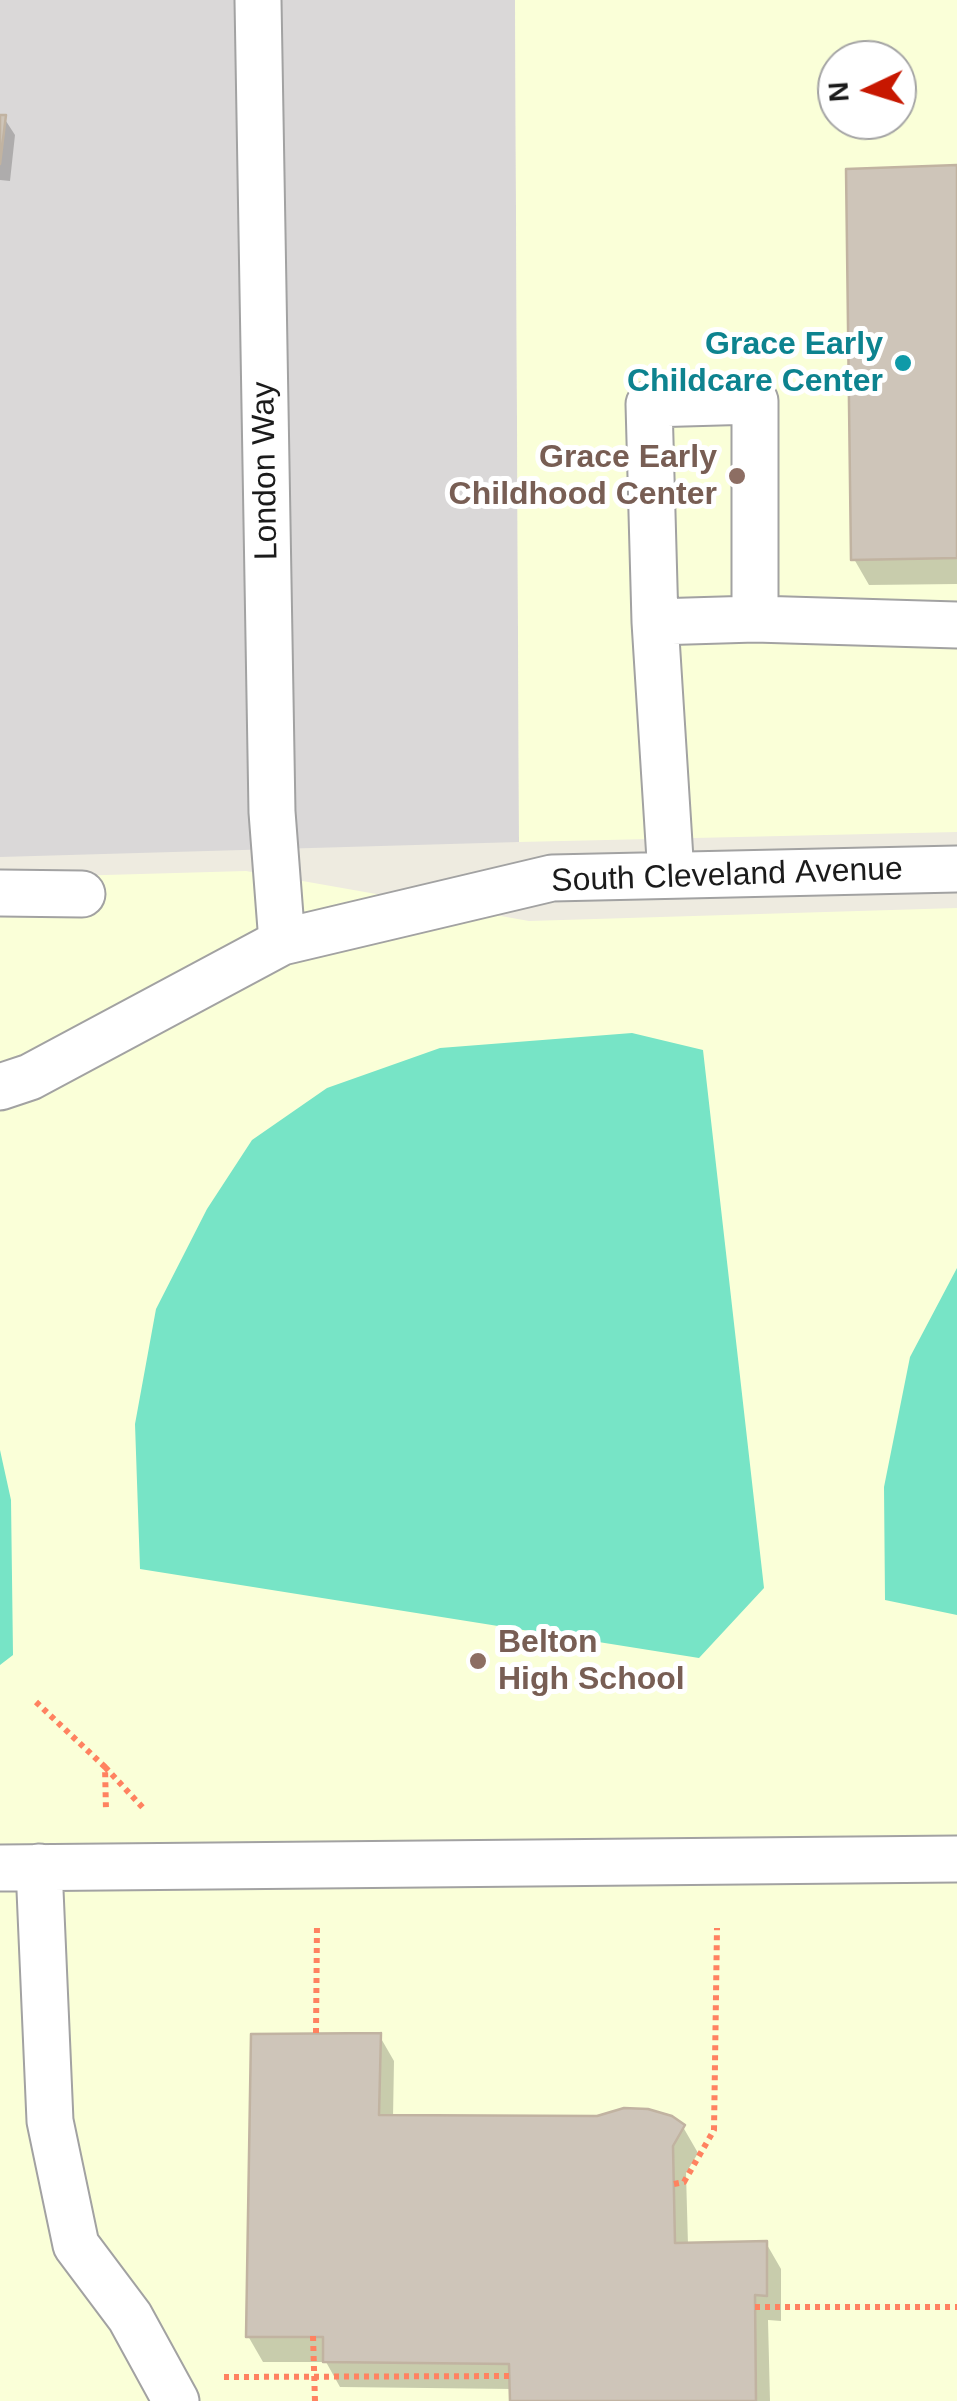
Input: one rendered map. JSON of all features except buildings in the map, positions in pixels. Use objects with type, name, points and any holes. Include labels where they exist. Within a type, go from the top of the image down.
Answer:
[{"type":"street","name":"London Way","points":[[258,0],[272,812],[282,942]]},
{"type":"street","points":[[671,875],[655,622],[649,404],[755,401],[755,619]]},
{"type":"street","points":[[655,622],[755,619],[957,626]]},
{"type":"street","name":"South Cleveland Avenue","points":[[0,1088],[94,1044],[282,942],[552,878],[957,870]]},
{"type":"street","points":[[0,894],[82,894]]},
{"type":"street","points":[[176,2401],[130,2317],[76,2245],[50,2121],[20,1868],[957,1859]]},
{"type":"path","points":[[36,1702],[106,1767],[145,1810]]},
{"type":"path","points":[[106,1767],[106,1810]]},
{"type":"path","points":[[316,2033],[317,1925]]},
{"type":"path","points":[[674,2184],[684,2182],[714,2130],[717,1928]]},
{"type":"path","points":[[755,2307],[957,2307]]},
{"type":"path","points":[[313,2336],[315,2401]]},
{"type":"path","points":[[224,2377],[510,2376]]},
{"type":"shaded area","points":[[0,0],[515,0],[519,842],[0,857]]},
{"type":"shaded area","name":"Grace Early Childhood Center","points":[[515,0],[957,0],[957,832],[519,842]]},
{"type":"shaded area","name":"Belton High School","points":[[246,871],[529,921],[957,908],[957,2401],[0,2401],[0,878]]},
{"type":"green space","points":[[632,1033],[703,1050],[764,1588],[699,1658],[140,1569],[135,1424],[156,1309],[207,1209],[252,1140],[327,1088],[440,1048]]},
{"type":"green space","points":[[957,1268],[957,1615],[885,1600],[884,1487],[910,1357]]},
{"type":"green space","points":[[0,1450],[11,1500],[13,1655],[0,1665]]},
{"type":"place","name":"Grace Early Childcare Center","points":[[903,363]]},
{"type":"place","name":"Grace Early Childhood Center","points":[[737,476]]},
{"type":"place","name":"Belton High School","points":[[478,1661]]}]
